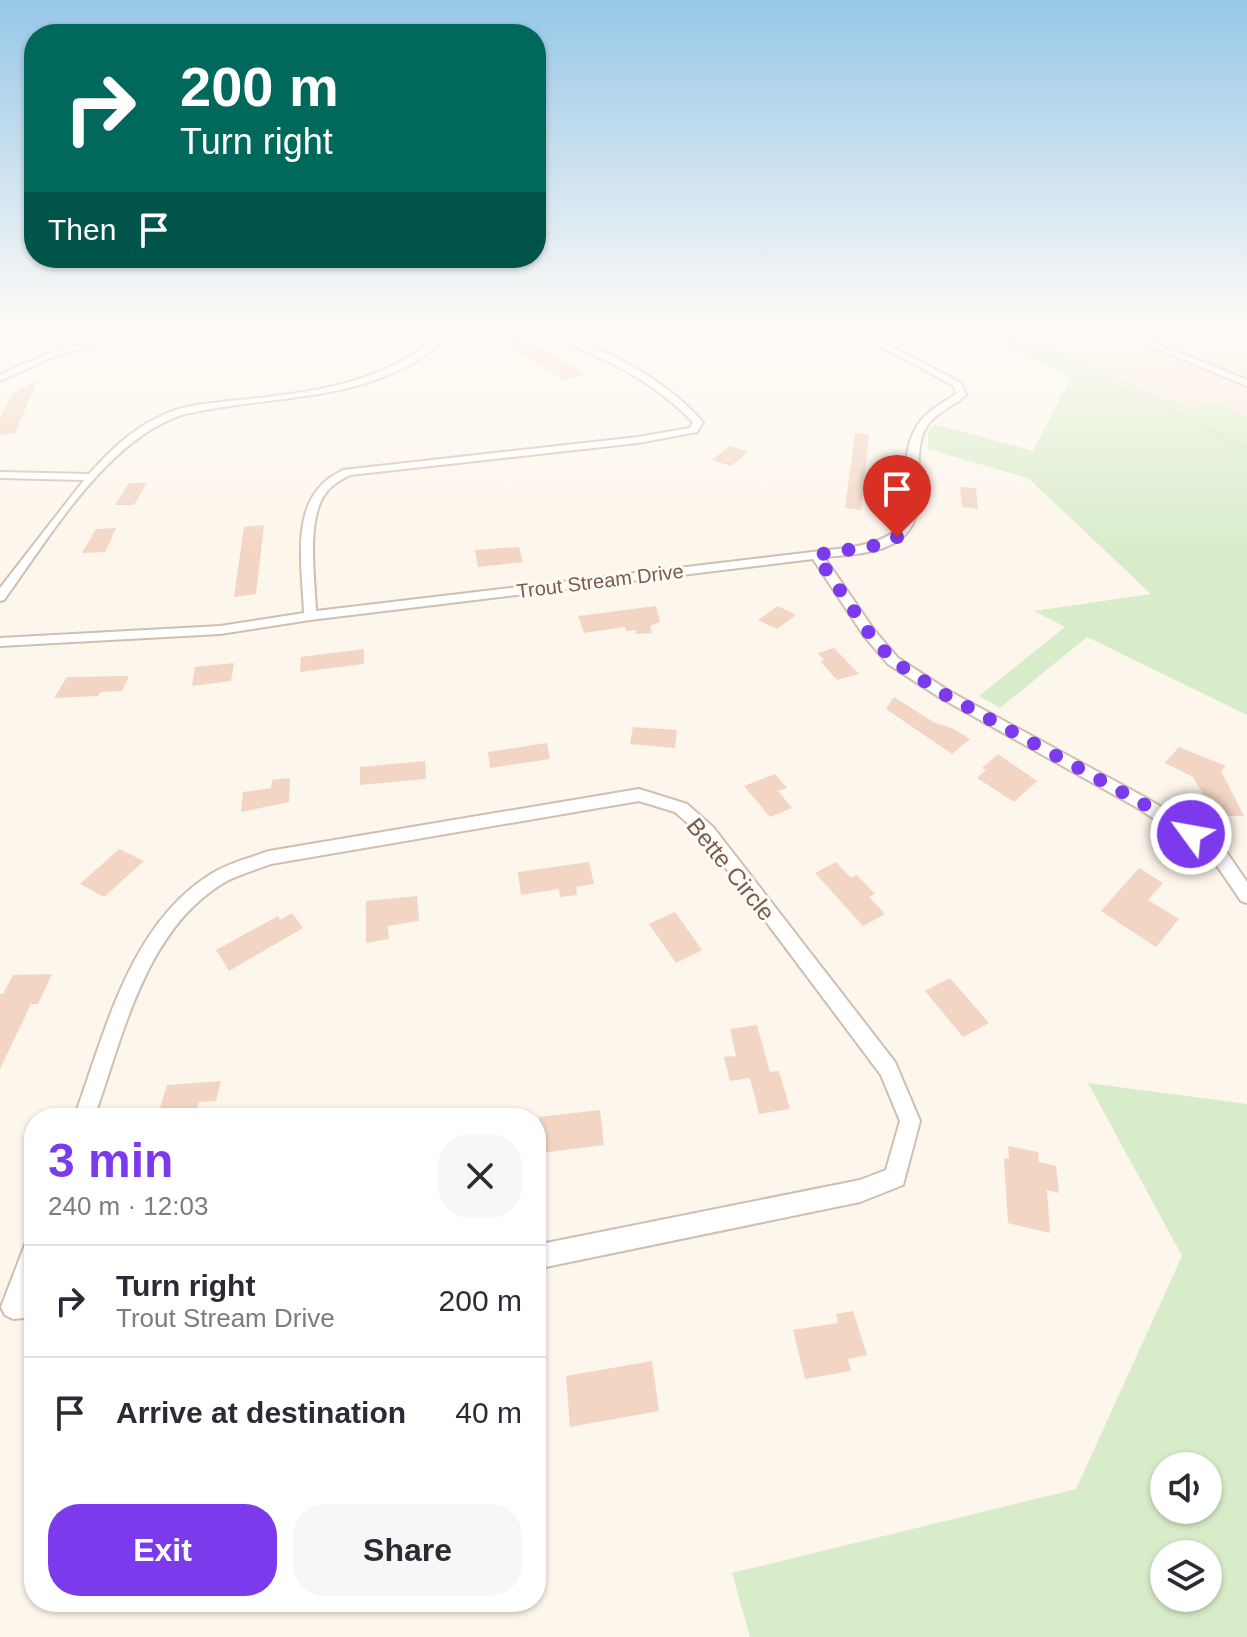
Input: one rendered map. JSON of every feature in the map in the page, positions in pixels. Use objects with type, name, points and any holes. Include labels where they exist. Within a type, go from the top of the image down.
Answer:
[{"type":"street","points":[[0,597],[91,477],[141,432],[162,418],[189,409],[240,402]]},
{"type":"street","points":[[310,616],[310,517],[316,498],[327,484],[347,472],[638,440],[694,430],[698,422],[677,402]]},
{"type":"street","name":"Trout Stream Drive","points":[[0,642],[220,630],[310,616],[873,546],[897,537],[907,525],[911,511],[911,466],[916,439],[923,424],[951,402]]},
{"type":"street","points":[[0,475],[91,477]]},
{"type":"street","points":[[816,555],[869,633],[893,661],[944,694],[1142,803],[1215,849],[1247,896]]},
{"type":"street","name":"Bette Circle","points":[[88,1108],[144,961],[171,915],[216,879],[269,858],[639,795],[681,808],[707,831],[888,1069],[910,1121],[895,1177],[860,1191],[546,1255]]},
{"type":"street","points":[[16,1307],[24,1282]]},
{"type":"path","points":[[1152,402],[1247,449]]},
{"type":"shaded area","points":[[1174,402],[1247,402],[1247,417],[1221,404],[1187,408]]},
{"type":"green space","points":[[1058,402],[1174,402],[1187,408],[1221,404],[1247,417],[1247,715],[1087,637],[1000,708],[979,696],[1065,627],[1034,611],[1151,594],[1028,478],[928,449],[928,433],[934,424],[1033,451]]},
{"type":"green space","points":[[1088,1083],[1247,1104],[1247,1637],[750,1637],[732,1573],[1076,1489],[1182,1256]]},
{"type":"building","points":[[8,402],[28,402],[15,433],[0,435],[0,418]]},
{"type":"building","points":[[855,433],[869,435],[861,510],[845,508]]},
{"type":"building","points":[[730,446],[748,452],[731,466],[712,460]]},
{"type":"building","points":[[129,483],[147,483],[134,505],[115,505]]},
{"type":"building","points":[[960,487],[976,488],[978,509],[962,507]]},
{"type":"building","points":[[264,525],[256,594],[234,597],[244,527]]},
{"type":"building","points":[[116,528],[105,552],[82,553],[96,529]]},
{"type":"building","points":[[519,547],[523,562],[478,567],[475,550]]},
{"type":"building","points":[[656,606],[660,622],[650,626],[652,633],[636,634],[636,630],[626,631],[625,627],[584,633],[578,616]]},
{"type":"building","points":[[778,606],[796,615],[777,629],[758,620]]},
{"type":"building","points":[[834,648],[859,674],[837,680],[820,661],[824,660],[818,653]]},
{"type":"building","points":[[364,649],[364,664],[300,672],[301,657]]},
{"type":"building","points":[[234,663],[231,681],[192,686],[195,667]]},
{"type":"building","points":[[129,676],[122,691],[101,692],[98,696],[54,698],[67,677]]},
{"type":"building","points":[[894,697],[935,723],[952,728],[970,739],[952,754],[886,709]]},
{"type":"building","points":[[633,727],[677,730],[675,748],[630,744]]},
{"type":"building","points":[[547,743],[550,759],[490,768],[488,752]]},
{"type":"building","points":[[1179,747],[1226,766],[1221,771],[1244,816],[1216,816],[1193,777],[1165,763]]},
{"type":"building","points":[[998,754],[1037,781],[1014,802],[977,778],[986,770],[982,768]]},
{"type":"building","points":[[425,761],[426,779],[360,785],[360,767]]},
{"type":"building","points":[[775,774],[787,788],[778,791],[792,808],[770,817],[744,786]]},
{"type":"building","points":[[290,778],[289,802],[241,812],[243,792],[271,788],[272,780]]},
{"type":"building","points":[[119,849],[144,861],[104,897],[80,884]]},
{"type":"building","points":[[589,862],[594,884],[576,887],[577,895],[560,897],[559,889],[521,895],[518,872]]},
{"type":"building","points":[[836,862],[851,878],[857,875],[875,894],[869,897],[885,914],[863,926],[815,873]]},
{"type":"building","points":[[1139,868],[1163,883],[1148,900],[1179,919],[1156,947],[1101,911]]},
{"type":"building","points":[[417,896],[419,921],[388,926],[389,939],[366,943],[366,901]]},
{"type":"building","points":[[675,912],[702,950],[676,963],[649,924]]},
{"type":"building","points":[[292,913],[303,928],[229,971],[216,950],[278,916],[280,920]]},
{"type":"building","points":[[52,974],[38,1004],[31,1004],[0,1069],[0,994],[3,994],[13,975]]},
{"type":"building","points":[[950,978],[989,1023],[963,1037],[925,991]]},
{"type":"building","points":[[757,1025],[770,1072],[779,1071],[790,1109],[759,1114],[750,1078],[730,1081],[724,1057],[736,1056],[730,1029]]},
{"type":"building","points":[[221,1081],[216,1101],[199,1102],[198,1108],[160,1108],[167,1085]]},
{"type":"building","points":[[600,1110],[604,1145],[546,1152],[546,1116]]},
{"type":"building","points":[[1008,1146],[1038,1152],[1039,1162],[1056,1166],[1059,1193],[1047,1190],[1050,1233],[1008,1223],[1004,1159],[1009,1158]]},
{"type":"building","points":[[853,1311],[867,1355],[848,1359],[851,1371],[805,1379],[793,1330],[838,1323],[836,1314]]},
{"type":"building","points":[[652,1361],[659,1411],[570,1427],[566,1376]]},
{"type":"route","points":[[897,537],[873,546],[816,555],[869,633],[893,661],[944,694],[1142,803],[1191,834]]}]
